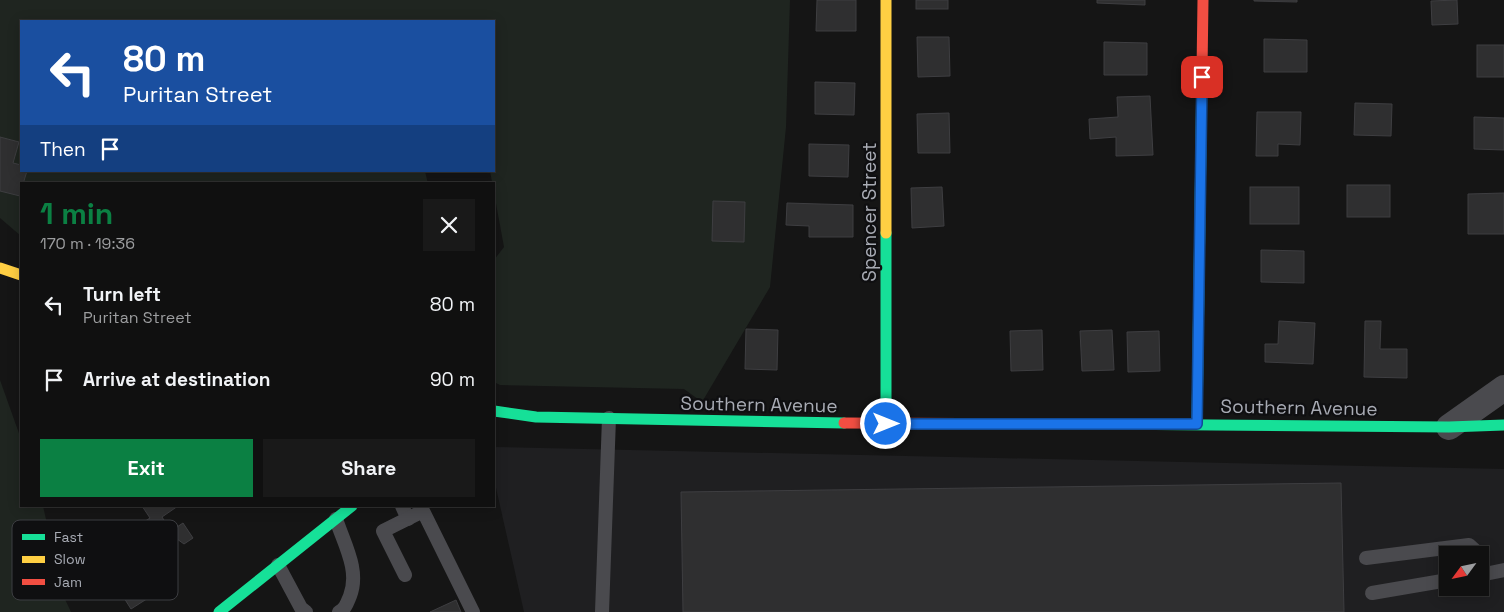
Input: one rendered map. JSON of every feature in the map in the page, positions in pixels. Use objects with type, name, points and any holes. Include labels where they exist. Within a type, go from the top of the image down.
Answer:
[{"type":"main road","name":"Spencer Street","points":[[886,0],[886,424]]},
{"type":"main road","points":[[1197,424],[1203,0]]},
{"type":"main road","points":[[0,268],[20,275]]},
{"type":"main road","name":"Southern Avenue","points":[[495,411],[536,417],[886,424],[1197,424],[1450,427],[1504,425]]},
{"type":"main road","points":[[219,612],[351,507]]},
{"type":"street","points":[[1450,427],[1504,388]]},
{"type":"lane","points":[[602,612],[609,418]]},
{"type":"lane","points":[[405,575],[383,531],[405,513],[423,512],[473,612]]},
{"type":"lane","points":[[336,519],[354,572],[353,588],[345,609],[339,612]]},
{"type":"lane","points":[[1366,558],[1439,549]]},
{"type":"lane","points":[[1489,562],[1501,571]]},
{"type":"lane","points":[[278,565],[301,608],[306,612]]},
{"type":"lane","points":[[1372,593],[1439,582]]},
{"type":"shaded area","points":[[0,0],[790,0],[786,127],[770,287],[702,402],[684,389],[500,385],[495,382],[495,259],[504,247],[495,198],[495,182],[492,182],[490,172],[495,172],[495,20],[20,20],[20,172],[425,172],[428,182],[20,182],[20,235],[0,218]]},
{"type":"shaded area","points":[[0,380],[20,436],[20,507],[43,507],[46,520],[12,520],[12,600],[65,600],[71,612],[0,612]]},
{"type":"shaded area","points":[[495,447],[1504,469],[1504,612],[524,612],[495,483]]},
{"type":"building","points":[[817,0],[856,0],[856,31],[816,31]]},
{"type":"building","points":[[916,0],[948,0],[948,9],[916,9]]},
{"type":"building","points":[[1097,0],[1145,0],[1145,5],[1097,3]]},
{"type":"building","points":[[1297,0],[1297,2],[1254,1]]},
{"type":"building","points":[[1457,0],[1458,24],[1432,25],[1431,1]]},
{"type":"building","points":[[917,37],[949,37],[950,76],[918,77]]},
{"type":"building","points":[[1264,39],[1307,40],[1307,72],[1264,72]]},
{"type":"building","points":[[1104,42],[1147,43],[1147,75],[1104,75]]},
{"type":"building","points":[[1477,45],[1504,45],[1504,77],[1477,77]]},
{"type":"building","points":[[815,82],[855,83],[854,115],[815,114]]},
{"type":"building","points":[[1150,96],[1153,155],[1116,156],[1116,137],[1090,139],[1089,119],[1118,117],[1117,97]]},
{"type":"building","points":[[1355,103],[1392,104],[1391,136],[1354,135]]},
{"type":"building","points":[[1257,112],[1301,112],[1300,145],[1278,144],[1278,156],[1256,156]]},
{"type":"building","points":[[949,113],[950,153],[918,153],[917,114]]},
{"type":"building","points":[[1474,117],[1504,118],[1504,150],[1474,149]]},
{"type":"building","points":[[0,137],[19,142],[13,163],[20,165],[20,172],[27,172],[24,182],[20,182],[20,196],[0,191]]},
{"type":"building","points":[[809,144],[849,145],[848,177],[809,176]]},
{"type":"building","points":[[1347,185],[1390,185],[1390,217],[1347,217]]},
{"type":"building","points":[[942,187],[944,226],[912,228],[911,188]]},
{"type":"building","points":[[1250,187],[1299,187],[1299,224],[1250,224]]},
{"type":"building","points":[[1504,193],[1504,234],[1468,234],[1468,194]]},
{"type":"building","points":[[713,201],[745,202],[744,242],[712,241]]},
{"type":"building","points":[[787,203],[853,205],[853,237],[809,237],[809,226],[786,225]]},
{"type":"building","points":[[1261,250],[1304,251],[1304,283],[1261,282]]},
{"type":"building","points":[[1279,321],[1315,323],[1313,364],[1265,362],[1265,344],[1278,344]]},
{"type":"building","points":[[1365,321],[1381,321],[1380,349],[1407,349],[1407,378],[1364,377]]},
{"type":"building","points":[[746,329],[778,330],[777,370],[745,369]]},
{"type":"building","points":[[1042,330],[1043,370],[1011,371],[1010,331]]},
{"type":"building","points":[[1112,330],[1114,370],[1082,371],[1080,331]]},
{"type":"building","points":[[1159,331],[1160,371],[1128,372],[1127,332]]},
{"type":"building","points":[[1341,483],[1344,612],[683,612],[681,492]]},
{"type":"building","points":[[143,507],[177,507],[162,517],[164,520],[147,520],[150,518]]},
{"type":"building","points":[[183,523],[193,538],[184,544],[178,540],[178,526]]},
{"type":"building","points":[[125,600],[145,600],[131,609]]},
{"type":"building","points":[[456,600],[461,612],[430,612]]},
{"type":"traffic: fast","points":[[1197,424],[1202,71]]},
{"type":"traffic: fast","points":[[886,233],[886,424]]},
{"type":"traffic: fast","points":[[495,411],[536,417],[844,423]]},
{"type":"traffic: fast","points":[[1097,424],[1449,427],[1504,425]]},
{"type":"traffic: fast","points":[[219,612],[351,507]]},
{"type":"traffic: slow","points":[[886,0],[886,233]]},
{"type":"traffic: slow","points":[[0,268],[20,275]]},
{"type":"traffic: jam","points":[[1202,71],[1203,0]]},
{"type":"traffic: jam","points":[[844,423],[1097,424]]},
{"type":"route","points":[[886,424],[1197,424],[1202,77]]}]
